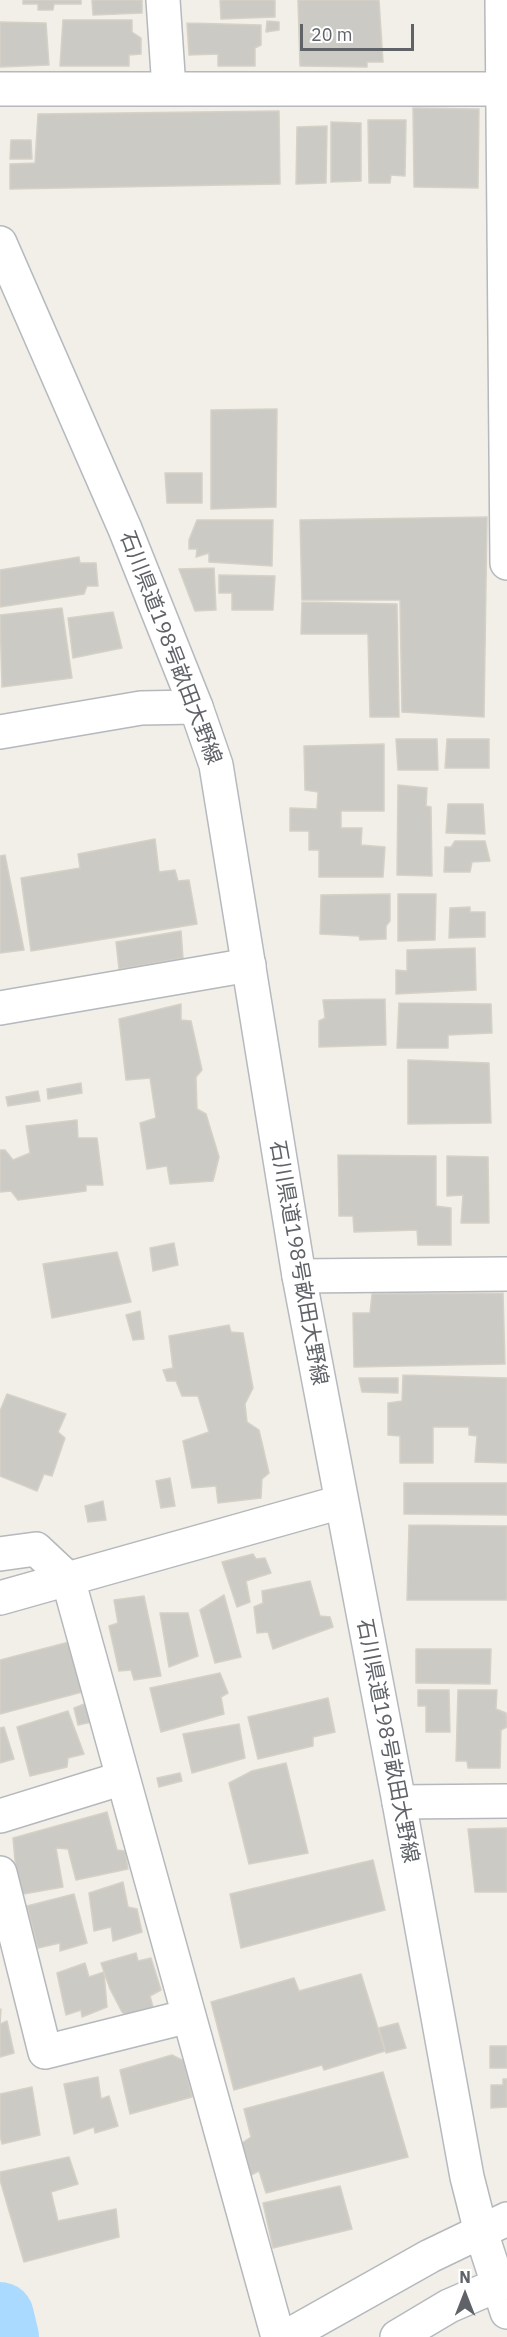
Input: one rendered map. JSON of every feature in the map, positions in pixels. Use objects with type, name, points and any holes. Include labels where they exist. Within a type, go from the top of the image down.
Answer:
[{"type":"street","points":[[163,0],[169,89]]},
{"type":"street","points":[[502,0],[505,89],[507,563]]},
{"type":"street","points":[[0,89],[505,89]]},
{"type":"street","name":"石川県道198号畝田大野線","points":[[0,243],[125,529],[196,707],[216,765],[299,1276],[399,1802],[467,2177],[494,2226],[504,2292]]},
{"type":"street","points":[[0,732],[141,708],[196,707]]},
{"type":"street","points":[[0,1008],[249,965]]},
{"type":"street","points":[[299,1276],[507,1274]]},
{"type":"street","points":[[0,1598],[341,1502]]},
{"type":"street","points":[[0,1554],[36,1549],[68,1579],[278,2337]]},
{"type":"street","points":[[0,1816],[123,1778]]},
{"type":"street","points":[[399,1802],[507,1801]]},
{"type":"street","points":[[0,1874],[45,2052],[189,2016]]},
{"type":"street","points":[[286,2337],[430,2256],[494,2226]]},
{"type":"street","points":[[397,2337],[449,2306],[504,2292]]},
{"type":"building","points":[[23,0],[81,0],[81,4],[54,4],[53,10],[38,10],[38,4],[23,4]]},
{"type":"building","points":[[92,0],[142,0],[142,13],[93,15]]},
{"type":"building","points":[[220,0],[275,0],[275,17],[221,19]]},
{"type":"building","points":[[298,0],[379,0],[383,62],[367,62],[367,67],[300,66]]},
{"type":"building","points":[[63,20],[132,20],[132,32],[141,38],[141,54],[129,55],[129,66],[60,66]]},
{"type":"building","points":[[267,21],[279,22],[279,30],[266,32]]},
{"type":"building","points":[[0,22],[46,23],[49,65],[0,67]]},
{"type":"building","points":[[187,23],[261,25],[261,45],[255,48],[255,66],[218,66],[218,54],[189,55]]},
{"type":"building","points":[[413,108],[479,109],[478,188],[414,187]]},
{"type":"building","points":[[279,111],[280,184],[10,189],[10,164],[35,163],[38,114]]},
{"type":"building","points":[[368,120],[406,120],[405,176],[391,175],[390,183],[369,183]]},
{"type":"building","points":[[331,122],[361,123],[361,181],[331,182]]},
{"type":"building","points":[[327,126],[326,183],[296,184],[297,127]]},
{"type":"building","points":[[11,140],[31,140],[32,159],[10,159]]},
{"type":"building","points":[[277,409],[276,507],[211,509],[211,410]]},
{"type":"building","points":[[165,473],[202,473],[202,503],[167,503]]},
{"type":"building","points":[[487,517],[484,717],[402,712],[400,600],[302,600],[300,520]]},
{"type":"building","points":[[197,520],[273,520],[272,566],[209,562],[209,553],[196,557],[197,549],[189,549],[189,540]]},
{"type":"building","points":[[79,557],[80,563],[96,563],[98,586],[87,586],[84,594],[0,607],[0,570]]},
{"type":"building","points":[[214,568],[216,610],[195,611],[179,569]]},
{"type":"building","points":[[219,575],[275,576],[273,610],[232,610],[232,593],[219,593]]},
{"type":"building","points":[[302,602],[397,604],[399,717],[370,717],[368,634],[301,634]]},
{"type":"building","points":[[62,608],[72,678],[2,687],[0,615]]},
{"type":"building","points":[[113,612],[122,648],[73,658],[68,618]]},
{"type":"building","points":[[396,739],[437,739],[438,770],[398,770]]},
{"type":"building","points":[[447,739],[489,739],[489,768],[445,768]]},
{"type":"building","points":[[384,744],[384,811],[341,811],[341,828],[362,828],[361,845],[385,847],[383,877],[319,877],[319,850],[309,850],[309,831],[290,831],[290,808],[317,809],[318,792],[305,790],[304,746]]},
{"type":"building","points":[[398,785],[427,788],[426,806],[431,807],[432,876],[397,875]]},
{"type":"building","points":[[448,804],[483,804],[485,834],[446,833]]},
{"type":"building","points":[[155,839],[159,872],[175,870],[178,881],[189,880],[197,924],[31,951],[21,878],[80,868],[78,854]]},
{"type":"building","points":[[455,841],[485,841],[490,861],[472,862],[470,872],[444,872],[445,847],[451,847]]},
{"type":"building","points":[[5,855],[24,950],[0,953],[0,856]]},
{"type":"building","points":[[390,894],[390,921],[386,926],[386,939],[360,940],[359,936],[320,934],[321,895]]},
{"type":"building","points":[[398,894],[436,894],[435,940],[398,941]]},
{"type":"building","points":[[470,907],[470,912],[485,912],[485,937],[449,938],[450,908]]},
{"type":"building","points":[[181,931],[183,958],[119,969],[116,942]]},
{"type":"building","points":[[475,948],[476,990],[396,994],[396,970],[407,971],[407,950]]},
{"type":"building","points":[[385,999],[386,1045],[319,1047],[319,1021],[325,1018],[323,1000]]},
{"type":"building","points":[[399,1003],[491,1004],[492,1033],[448,1035],[448,1048],[397,1048]]},
{"type":"building","points":[[181,1004],[181,1020],[191,1021],[202,1070],[196,1077],[197,1109],[206,1114],[219,1157],[213,1181],[170,1184],[167,1166],[147,1169],[140,1123],[156,1118],[150,1078],[126,1080],[119,1019]]},
{"type":"building","points":[[408,1060],[489,1063],[491,1123],[408,1124]]},
{"type":"building","points":[[81,1083],[82,1093],[48,1099],[47,1089]]},
{"type":"building","points":[[38,1091],[40,1101],[8,1106],[6,1097]]},
{"type":"building","points":[[77,1120],[78,1138],[97,1138],[103,1185],[86,1185],[86,1191],[18,1200],[11,1191],[0,1192],[0,1150],[5,1150],[13,1160],[30,1153],[26,1126]]},
{"type":"building","points":[[338,1155],[436,1156],[436,1206],[451,1208],[451,1245],[418,1245],[417,1230],[354,1232],[353,1216],[339,1216]]},
{"type":"building","points":[[447,1156],[488,1157],[489,1223],[461,1223],[463,1195],[447,1196]]},
{"type":"building","points":[[174,1243],[178,1265],[153,1271],[150,1248]]},
{"type":"building","points":[[117,1252],[131,1302],[52,1318],[43,1264]]},
{"type":"building","points":[[503,1293],[505,1364],[354,1367],[353,1313],[370,1313],[372,1294]]},
{"type":"building","points":[[140,1311],[144,1339],[133,1340],[126,1315]]},
{"type":"building","points":[[229,1325],[231,1332],[243,1333],[253,1388],[245,1404],[247,1422],[259,1430],[269,1473],[262,1479],[261,1498],[218,1503],[216,1486],[192,1488],[183,1441],[209,1432],[198,1396],[182,1396],[176,1381],[167,1381],[163,1370],[173,1368],[169,1336]]},
{"type":"building","points":[[403,1375],[507,1378],[507,1463],[475,1462],[477,1436],[469,1435],[469,1427],[433,1427],[433,1463],[400,1463],[400,1436],[388,1435],[388,1403],[402,1401]]},
{"type":"building","points":[[359,1378],[398,1378],[398,1393],[362,1392]]},
{"type":"building","points":[[7,1394],[66,1414],[58,1432],[65,1438],[52,1476],[44,1474],[37,1491],[0,1476],[0,1411]]},
{"type":"building","points":[[170,1478],[175,1506],[161,1508],[156,1481]]},
{"type":"building","points":[[404,1483],[507,1483],[507,1515],[404,1514]]},
{"type":"building","points":[[103,1501],[106,1520],[88,1522],[85,1506]]},
{"type":"building","points":[[409,1525],[507,1526],[507,1600],[407,1600]]},
{"type":"building","points":[[253,1554],[256,1559],[265,1558],[271,1573],[246,1581],[250,1602],[237,1607],[222,1562]]},
{"type":"building","points":[[310,1581],[320,1616],[330,1617],[333,1627],[273,1649],[268,1632],[257,1633],[254,1607],[263,1603],[262,1591]]},
{"type":"building","points":[[224,1595],[241,1657],[215,1663],[200,1610]]},
{"type":"building","points":[[144,1596],[161,1676],[134,1680],[131,1670],[119,1671],[109,1626],[118,1623],[114,1600]]},
{"type":"building","points":[[160,1613],[188,1613],[198,1656],[169,1667]]},
{"type":"building","points":[[69,1642],[82,1692],[0,1714],[0,1660]]},
{"type":"building","points":[[416,1649],[491,1649],[490,1684],[416,1683]]},
{"type":"building","points":[[220,1673],[228,1693],[221,1697],[224,1714],[161,1732],[150,1688]]},
{"type":"building","points":[[418,1690],[449,1690],[450,1732],[426,1732],[426,1706],[418,1706]]},
{"type":"building","points":[[458,1690],[497,1690],[496,1709],[506,1713],[507,1727],[501,1730],[500,1768],[468,1768],[467,1761],[456,1761]]},
{"type":"building","points":[[328,1698],[335,1732],[313,1737],[313,1746],[258,1759],[248,1717]]},
{"type":"building","points":[[87,1703],[92,1722],[78,1725],[74,1708]]},
{"type":"building","points":[[68,1711],[84,1754],[68,1758],[67,1767],[30,1776],[17,1727]]},
{"type":"building","points":[[239,1724],[245,1758],[192,1773],[183,1734]]},
{"type":"building","points":[[4,1727],[14,1759],[0,1763],[0,1728]]},
{"type":"building","points":[[286,1763],[308,1853],[249,1864],[229,1783],[252,1771]]},
{"type":"building","points":[[180,1773],[182,1781],[159,1787],[157,1778]]},
{"type":"building","points":[[107,1812],[117,1850],[125,1851],[128,1869],[76,1880],[68,1849],[56,1848],[63,1887],[18,1895],[13,1838]]},
{"type":"building","points":[[507,1828],[507,1892],[475,1892],[468,1829]]},
{"type":"building","points":[[373,1860],[385,1910],[241,1948],[230,1894]]},
{"type":"building","points":[[123,1882],[128,1907],[137,1909],[142,1932],[113,1941],[111,1927],[94,1931],[89,1893]]},
{"type":"building","points":[[74,1894],[87,1943],[60,1951],[60,1943],[38,1948],[27,1906]]},
{"type":"building","points":[[136,1953],[138,1961],[151,1958],[161,1990],[150,1996],[153,2007],[129,2017],[122,2012],[110,1989],[101,1963]]},
{"type":"building","points":[[85,1963],[89,1977],[104,1972],[107,2007],[82,2017],[81,2010],[66,2015],[57,1973]]},
{"type":"building","points":[[361,1974],[385,2051],[324,2070],[322,2065],[234,2090],[211,2002],[294,1978],[299,1991]]},
{"type":"building","points":[[7,2021],[14,2053],[0,2057],[0,2024]]},
{"type":"building","points":[[398,2023],[406,2048],[386,2053],[379,2028]]},
{"type":"building","points":[[490,2046],[507,2046],[507,2068],[490,2068]]},
{"type":"building","points":[[172,2055],[184,2061],[192,2097],[130,2114],[120,2070]]},
{"type":"building","points":[[383,2072],[408,2157],[266,2193],[259,2171],[251,2175],[242,2143],[251,2137],[244,2109]]},
{"type":"building","points":[[98,2077],[101,2099],[109,2096],[118,2126],[95,2133],[94,2127],[74,2134],[64,2084]]},
{"type":"building","points":[[503,2079],[507,2079],[507,2107],[491,2108],[491,2085],[503,2085]]},
{"type":"building","points":[[32,2087],[40,2135],[2,2144],[0,2094]]},
{"type":"building","points":[[69,2157],[78,2184],[51,2192],[58,2221],[116,2209],[119,2237],[24,2262],[0,2180],[0,2172]]},
{"type":"building","points":[[340,2186],[352,2229],[273,2248],[263,2203]]},
{"type":"waterway","points":[[0,2316],[5,2337]]}]
